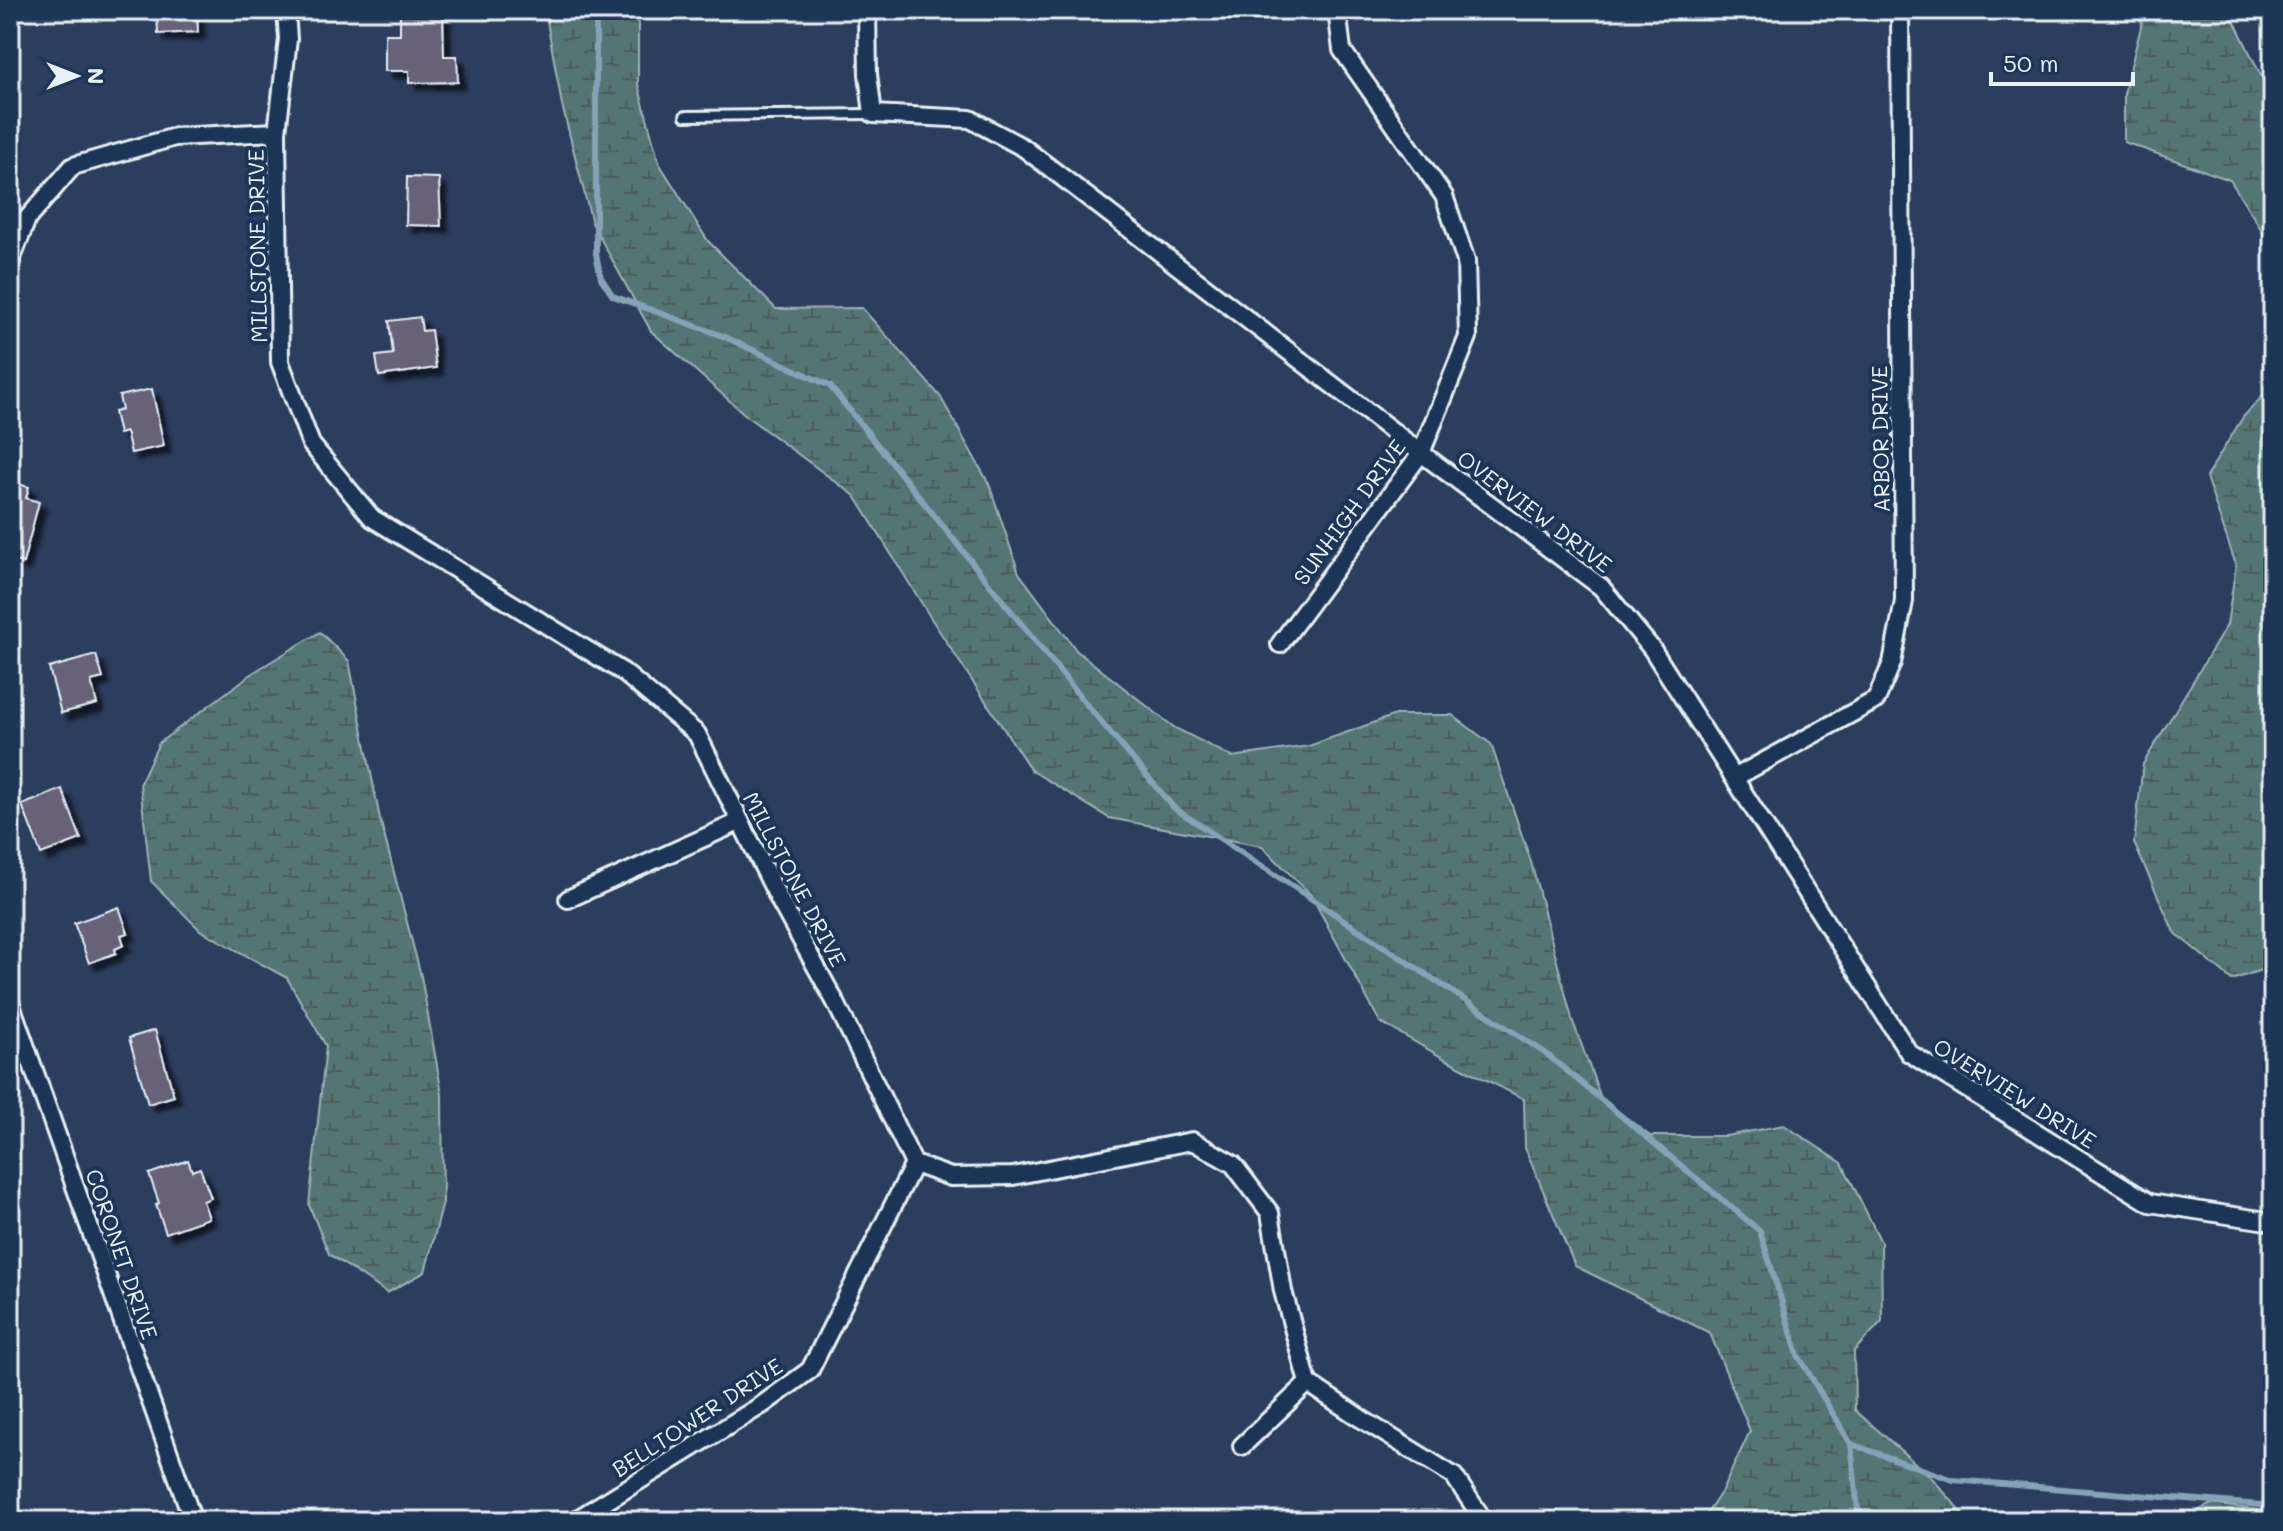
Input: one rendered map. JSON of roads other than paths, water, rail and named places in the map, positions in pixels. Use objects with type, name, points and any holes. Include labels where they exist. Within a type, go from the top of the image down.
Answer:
[{"type":"street","name":"MILLSTONE DRIVE","points":[[286,10],[288,39],[277,132],[280,362],[311,444],[372,518],[623,672],[697,734],[739,822],[836,1003],[914,1164]]},
{"type":"street","points":[[867,10],[868,74],[873,114]]},
{"type":"street","name":"SUNHIGH DRIVE","points":[[1280,644],[1421,453],[1468,337],[1466,261],[1444,196],[1342,50],[1337,10]]},
{"type":"street","name":"ARBOR DRIVE","points":[[1734,778],[1876,700],[1892,663],[1904,601],[1900,10]]},
{"type":"street","name":"OVERVIEW DRIVE","points":[[873,114],[970,119],[1024,148],[1601,587],[1652,649],[1909,1053],[2150,1203],[2273,1222]]},
{"type":"street","points":[[10,263],[27,219],[73,166],[175,137],[277,132]]},
{"type":"street","points":[[568,899],[739,822]]},
{"type":"street","name":"CORONET DRIVE","points":[[10,1002],[193,1521]]},
{"type":"street","points":[[914,1164],[951,1177],[1013,1176],[1192,1141],[1233,1164],[1270,1213],[1283,1291],[1308,1383],[1454,1476],[1484,1521]]},
{"type":"street","name":"BELLTOWER DRIVE","points":[[574,1521],[762,1405],[810,1370],[914,1164]]},
{"type":"street","points":[[1242,1446],[1308,1383]]},
{"type":"lane","points":[[685,116],[873,114]]},
{"type":"waterway","points":[[596,10],[596,254],[601,278],[613,296],[723,336],[830,386],[1082,699],[1174,808],[1545,1053],[1760,1231],[1798,1355],[1851,1444],[1953,1480],[2273,1506]]},
{"type":"waterway","points":[[1851,1444],[1859,1521]]}]
